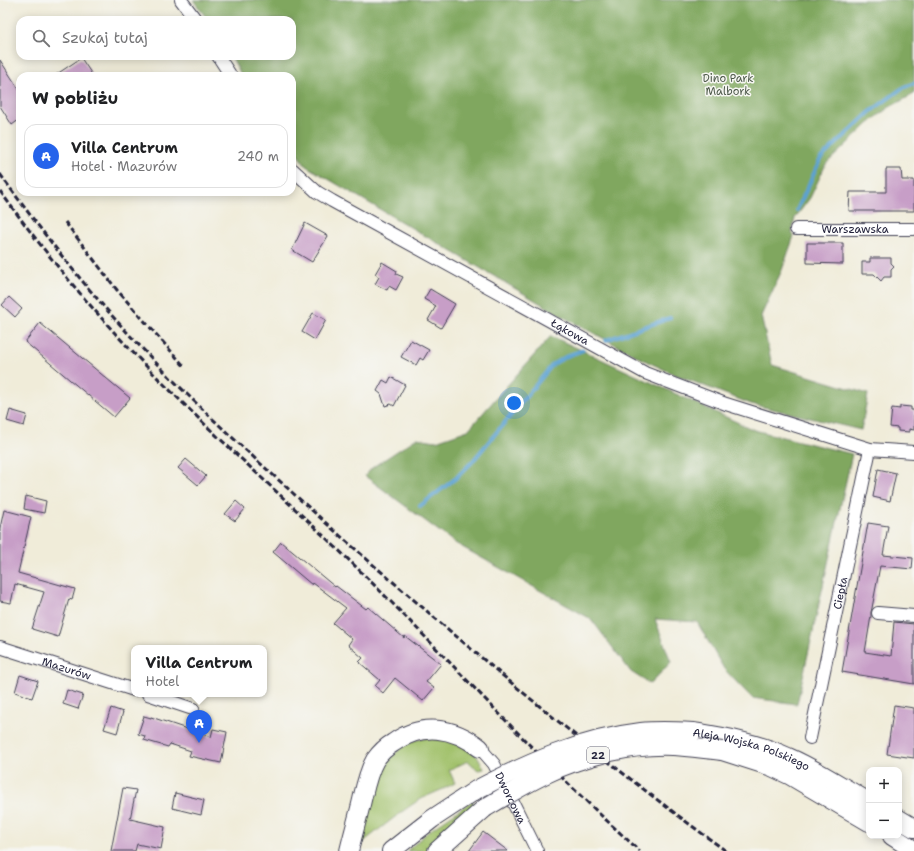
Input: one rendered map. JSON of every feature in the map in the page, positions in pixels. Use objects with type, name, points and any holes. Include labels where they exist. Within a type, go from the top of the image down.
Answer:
[{"type":"main road","points":[[349,851],[364,790],[371,769],[375,760],[386,747],[412,732],[440,729],[469,739],[480,748]]},
{"type":"main road","name":"Aleja Wojska Polskiego","points":[[391,851],[432,819],[476,790],[511,772],[570,748],[602,739],[642,732],[693,732],[745,742],[788,757],[866,800]]},
{"type":"main road","name":"Aleja Wojska Polskiego","points":[[437,851],[485,808],[546,774],[591,757],[616,751],[659,746],[722,751],[772,767],[789,774],[866,820]]},
{"type":"main road","points":[[902,821],[914,828]]},
{"type":"main road","points":[[897,839],[914,850]]},
{"type":"street","points":[[181,0],[193,16]]},
{"type":"street","points":[[220,60],[228,72]]},
{"type":"street","name":"Łąkowa","points":[[296,173],[317,192],[332,201],[645,373],[726,404],[870,449],[914,452]]},
{"type":"street","name":"Warszawska","points":[[796,229],[914,229]]},
{"type":"street","name":"Ciepła","points":[[810,738],[870,449]]},
{"type":"street","points":[[878,613],[914,616]]},
{"type":"street","name":"Mazurów","points":[[0,647],[131,689]]},
{"type":"street","points":[[158,697],[193,708]]},
{"type":"street","name":"Dworcowa","points":[[480,748],[494,764],[537,851]]},
{"type":"green space","name":"Dino Park Malbork","points":[[193,0],[914,0],[914,94],[888,108],[868,124],[826,164],[810,198],[795,218],[792,233],[794,236],[782,270],[761,316],[772,365],[868,394],[861,430],[751,404],[676,375],[648,362],[567,319],[306,166],[296,152],[296,72],[240,72],[233,60],[296,60],[296,16],[205,16]]},
{"type":"green space","points":[[551,336],[754,430],[852,454],[797,704],[752,698],[724,669],[697,622],[655,619],[671,662],[650,684],[631,672],[591,619],[455,543],[365,476],[373,467],[417,438],[436,441],[468,430]]},
{"type":"green space","points":[[427,738],[445,740],[463,745],[475,754],[484,769],[478,770],[468,761],[449,770],[455,783],[416,802],[359,845],[368,806],[376,781],[382,769],[399,750],[415,740]]},
{"type":"green space","points":[[472,801],[475,806],[458,819],[426,851],[407,851],[429,831]]},
{"type":"building","points":[[0,60],[16,85],[16,122],[12,125],[0,106]]},
{"type":"building","points":[[78,60],[82,60],[90,72],[60,72]]},
{"type":"building","points":[[886,169],[901,169],[902,180],[914,180],[914,211],[849,211],[850,192],[886,192]]},
{"type":"building","points":[[305,223],[328,236],[312,262],[292,250]]},
{"type":"building","points":[[807,243],[843,243],[843,264],[807,263]]},
{"type":"building","points":[[870,258],[891,258],[891,263],[894,266],[891,269],[891,277],[884,277],[881,281],[874,274],[862,274],[862,262],[870,262]]},
{"type":"building","points":[[382,262],[397,271],[396,274],[403,277],[396,290],[389,286],[387,290],[375,284],[379,277],[375,274]]},
{"type":"building","points":[[430,289],[455,304],[441,328],[428,320],[436,306],[424,299]]},
{"type":"building","points":[[9,297],[22,309],[15,317],[2,305]]},
{"type":"building","points":[[313,313],[326,320],[315,340],[302,332]]},
{"type":"building","points":[[40,323],[130,398],[114,417],[25,342]]},
{"type":"building","points":[[411,340],[429,350],[423,360],[420,358],[416,365],[401,357]]},
{"type":"building","points":[[391,377],[405,385],[394,406],[391,404],[385,406],[381,394],[377,391],[383,380],[388,383]]},
{"type":"building","points":[[900,406],[911,407],[911,410],[914,410],[914,430],[909,429],[909,432],[898,431],[898,428],[890,427],[892,408],[900,409]]},
{"type":"building","points":[[10,410],[27,415],[24,426],[7,421]]},
{"type":"building","points":[[186,459],[206,476],[198,485],[178,468]]},
{"type":"building","points":[[878,469],[896,473],[890,501],[873,497]]},
{"type":"building","points":[[26,496],[46,501],[44,513],[24,509]]},
{"type":"building","points":[[236,501],[245,509],[235,521],[225,514]]},
{"type":"building","points":[[4,510],[31,517],[18,573],[75,589],[72,600],[69,599],[58,637],[32,629],[44,592],[15,584],[11,603],[0,601],[0,528]]},
{"type":"building","points":[[868,523],[888,526],[883,555],[913,558],[912,569],[880,566],[865,652],[891,656],[894,622],[914,624],[914,684],[842,672]]},
{"type":"building","points":[[281,542],[335,587],[336,586],[366,609],[368,607],[404,638],[405,636],[441,664],[426,682],[434,688],[423,701],[395,678],[383,693],[375,686],[380,680],[359,662],[363,658],[348,645],[352,639],[333,623],[346,608],[313,583],[312,585],[273,552]]},
{"type":"building","points":[[20,675],[38,681],[32,698],[15,692]]},
{"type":"building","points":[[67,690],[83,695],[78,709],[63,704]]},
{"type":"building","points":[[894,705],[914,708],[914,758],[887,754]]},
{"type":"building","points":[[111,708],[123,712],[117,733],[104,729]]},
{"type":"building","points":[[144,716],[211,737],[213,729],[227,732],[221,763],[189,756],[191,751],[170,744],[168,747],[144,740],[145,736],[138,734]]},
{"type":"building","points":[[123,788],[136,790],[130,819],[165,827],[161,849],[137,844],[135,851],[111,851]]},
{"type":"building","points":[[175,793],[204,800],[201,815],[172,808]]},
{"type":"building","points":[[483,832],[508,851],[469,851]]},
{"type":"waterway","points":[[797,210],[821,158],[870,112],[901,89],[914,83]]},
{"type":"waterway","points":[[606,340],[670,318]]},
{"type":"waterway","points":[[420,506],[456,478],[472,462],[553,364],[569,355],[583,350]]},
{"type":"railway","points":[[0,174],[16,195]]},
{"type":"railway","points":[[0,191],[71,282],[108,326],[148,368],[198,418],[352,563],[530,745],[640,851]]},
{"type":"railway","points":[[16,196],[60,254],[108,311],[175,382],[243,448],[364,557],[519,689],[601,756],[726,851]]},
{"type":"railway","points":[[65,222],[117,290],[185,367]]},
{"type":"place","name":"Villa Centrum","points":[[199,743]]}]
